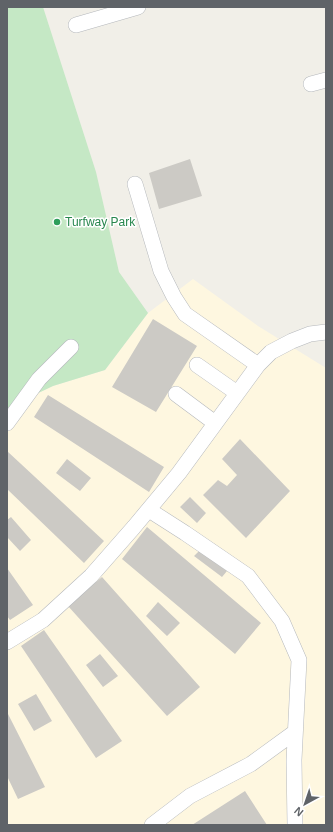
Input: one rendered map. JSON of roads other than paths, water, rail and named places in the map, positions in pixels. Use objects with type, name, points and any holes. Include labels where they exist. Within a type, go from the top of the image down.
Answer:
[{"type":"lane","points":[[76,26],[138,7]]},
{"type":"lane","points":[[311,84],[326,80]]},
{"type":"lane","points":[[135,184],[161,271],[174,297],[186,314],[258,365]]},
{"type":"lane","points":[[7,642],[43,620],[91,576],[179,473],[258,365],[271,352],[292,340],[310,334],[326,332]]},
{"type":"lane","points":[[7,423],[39,379],[71,347]]},
{"type":"lane","points":[[197,365],[237,393]]},
{"type":"lane","points":[[176,394],[215,423]]},
{"type":"lane","points":[[148,510],[248,576],[282,621],[299,660],[294,760],[295,825]]},
{"type":"lane","points":[[152,825],[190,796],[251,764],[295,732]]},
{"type":"place","name":"Turfway Park","points":[[57,222]]}]
